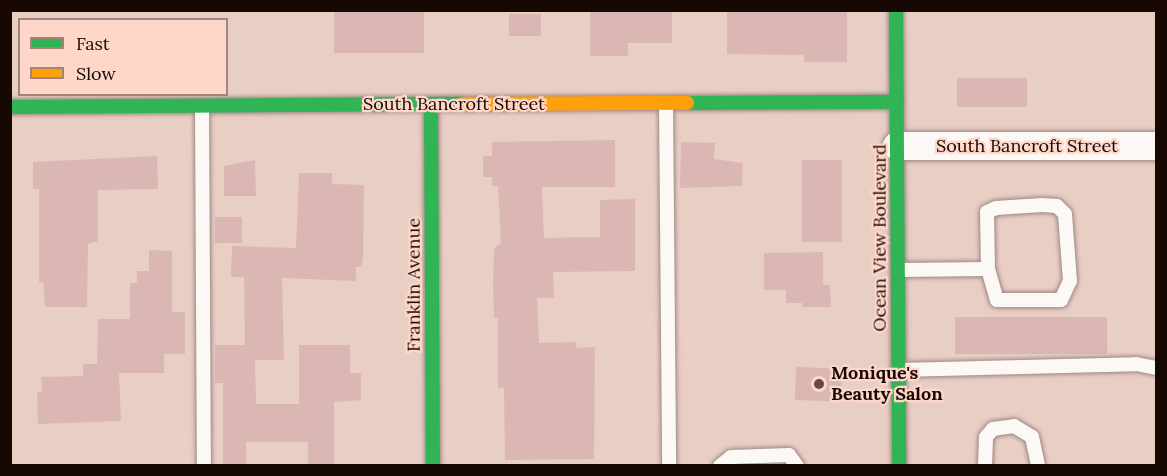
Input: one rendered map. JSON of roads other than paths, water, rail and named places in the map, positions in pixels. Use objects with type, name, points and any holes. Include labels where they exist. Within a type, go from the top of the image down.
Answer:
[{"type":"street","name":"Ocean View Boulevard","points":[[896,10],[899,465]]},
{"type":"street","name":"South Bancroft Street","points":[[10,107],[897,102]]},
{"type":"street","name":"Franklin Avenue","points":[[430,104],[433,465]]},
{"type":"street","name":"South Bancroft Street","points":[[897,146],[1156,146]]},
{"type":"lane","points":[[666,103],[669,465]]},
{"type":"lane","points":[[202,106],[204,465]]},
{"type":"lane","points":[[1041,205],[1057,206],[1065,214],[1070,281],[1061,300],[997,300],[988,269],[987,212],[996,208],[1041,205]]},
{"type":"lane","points":[[898,270],[988,269]]},
{"type":"lane","points":[[898,370],[1136,364],[1156,368]]},
{"type":"lane","points":[[985,465],[986,437],[993,429],[1014,426],[1032,437],[1038,465]]},
{"type":"lane","points":[[720,465],[731,457],[789,456],[797,465]]},
{"type":"place","name":"Monique's Beauty Salon","points":[[819,384]]}]
